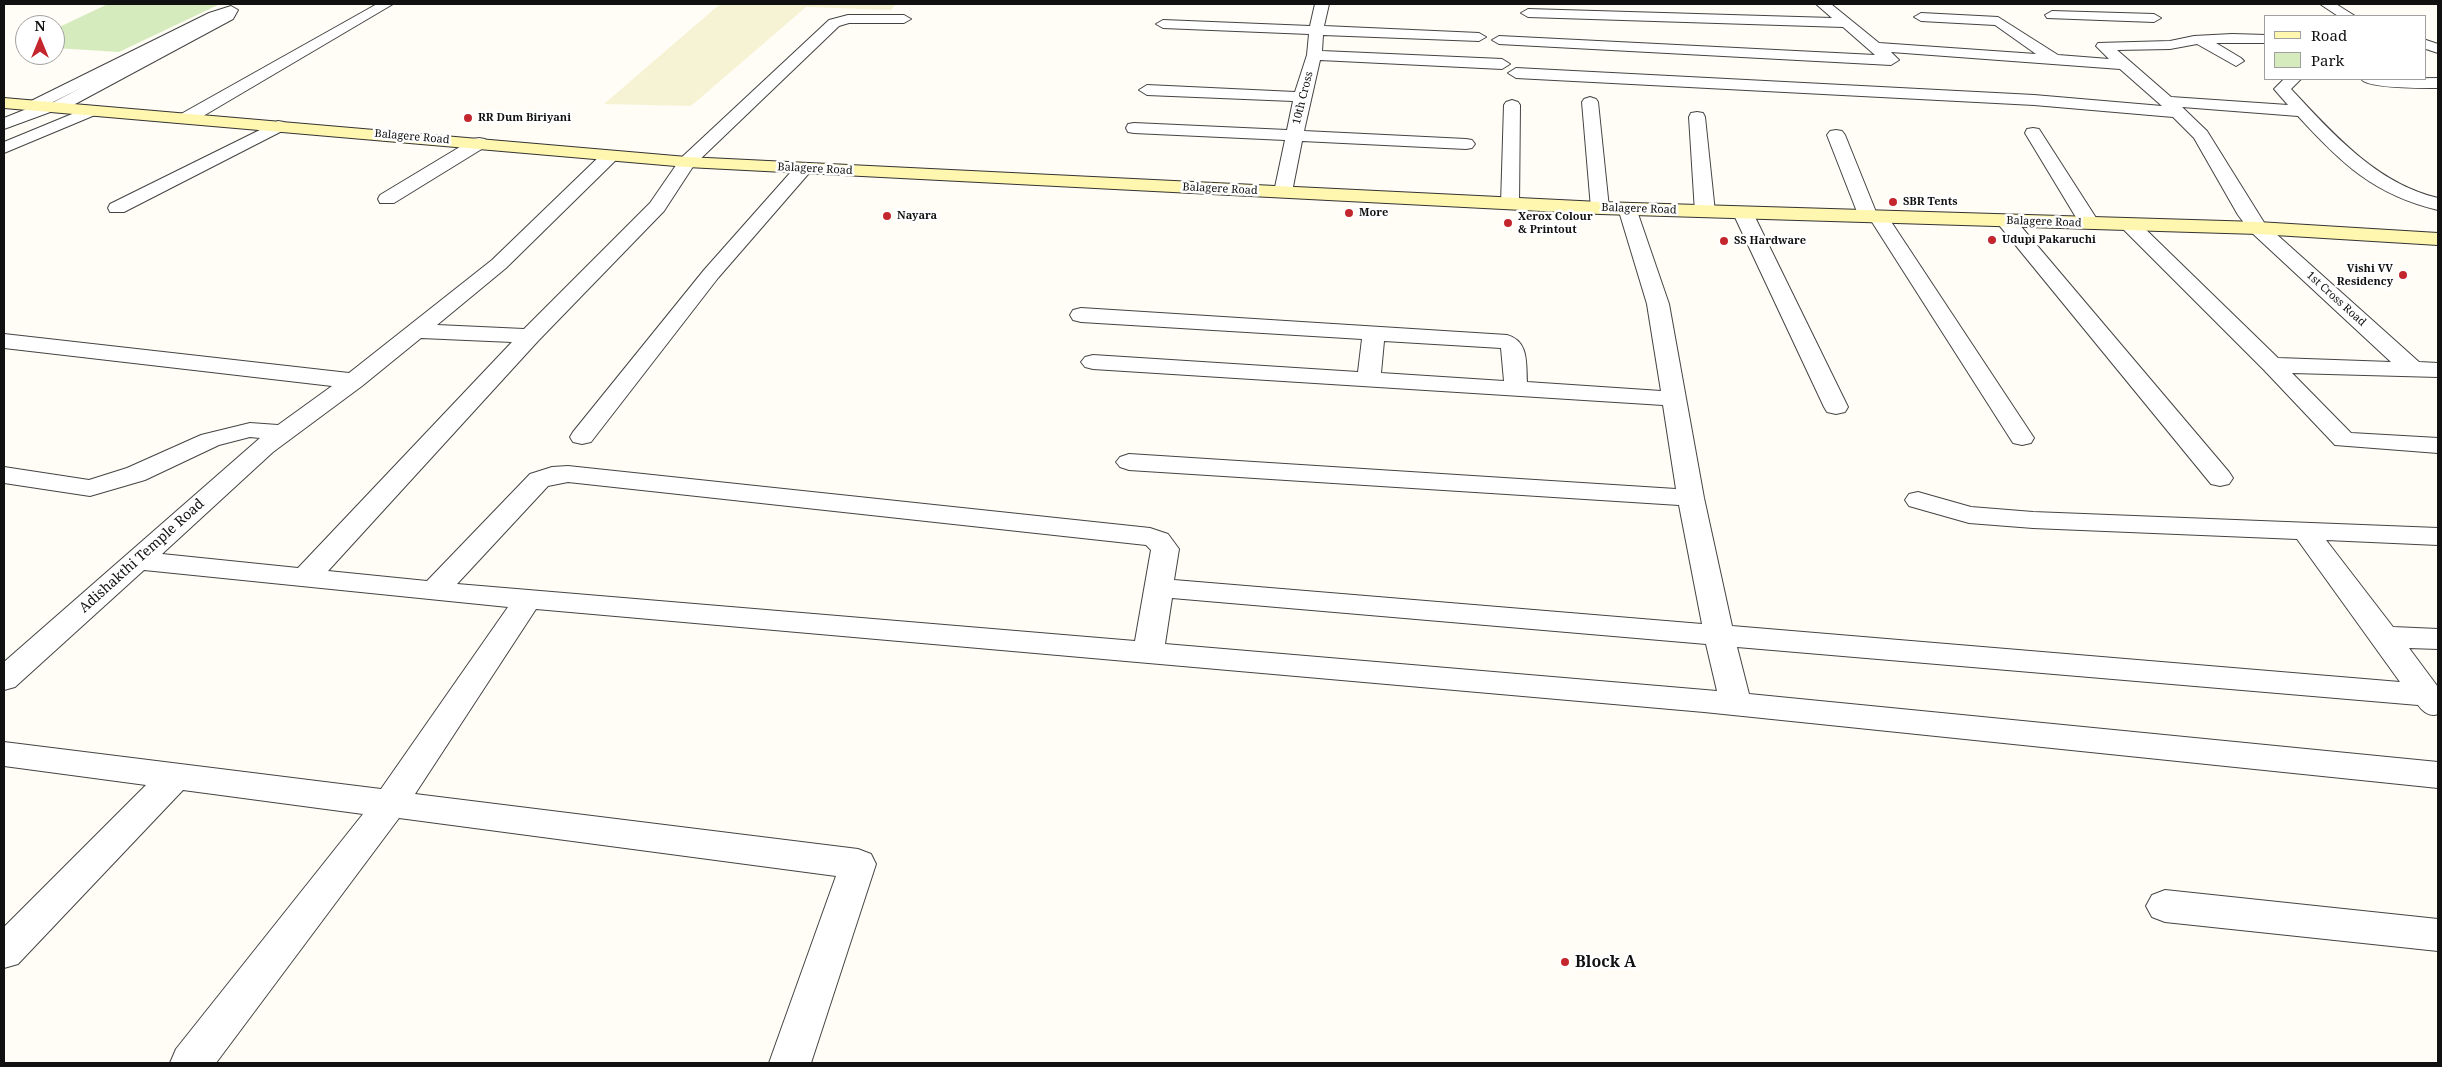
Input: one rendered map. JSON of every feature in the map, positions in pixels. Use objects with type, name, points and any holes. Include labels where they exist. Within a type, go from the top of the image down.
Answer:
[{"type":"street","points":[[186,118],[386,4]]},
{"type":"street","name":"10th Cross","points":[[1283,192],[1302,97],[1314,55],[1316,30],[1322,4]]},
{"type":"street","points":[[1823,4],[1844,24],[1877,47],[1891,60]]},
{"type":"street","points":[[2127,4],[2236,61]]},
{"type":"street","points":[[2327,4],[2346,15]]},
{"type":"street","points":[[4,124],[47,107],[228,16],[237,7]]},
{"type":"street","points":[[47,107],[214,16],[237,7]]},
{"type":"street","points":[[1528,13],[1844,24]]},
{"type":"street","points":[[2052,15],[2154,18]]},
{"type":"street","points":[[1167,16],[1316,30],[1479,37]]},
{"type":"street","points":[[1921,17],[1998,21],[2056,60]]},
{"type":"street","points":[[305,578],[530,336],[657,207],[687,162],[780,72],[834,24],[848,18],[904,18]]},
{"type":"street","points":[[2197,40],[2264,39]]},
{"type":"street","points":[[1499,40],[1891,60],[1907,65]]},
{"type":"street","name":"1st Cross Road","points":[[2197,40],[2170,45],[2103,46],[2201,135],[2248,215],[2258,228],[2413,369]]},
{"type":"street","points":[[1877,47],[2121,64]]},
{"type":"street","points":[[1314,55],[1502,64]]},
{"type":"street","points":[[1516,73],[1937,89],[2034,100],[2303,111]]},
{"type":"street","points":[[2292,80],[2282,89],[2364,171],[2409,196],[2438,204]]},
{"type":"street","points":[[2378,80],[2426,85]]},
{"type":"street","points":[[1147,90],[1302,97]]},
{"type":"street","points":[[1590,102],[1600,208]]},
{"type":"street","name":"Balagere Road","points":[[4,103],[687,162],[1600,208],[2258,228],[2438,239]]},
{"type":"street","points":[[1510,204],[1512,105]]},
{"type":"street","points":[[4,148],[93,110]]},
{"type":"street","points":[[1697,117],[1705,212]]},
{"type":"street","points":[[117,208],[278,126]]},
{"type":"street","points":[[1134,128],[1466,144]]},
{"type":"street","points":[[2032,133],[2090,224]]},
{"type":"street","points":[[1836,135],[1874,217],[2022,438]]},
{"type":"street","points":[[387,199],[479,144]]},
{"type":"street","name":"Adishakthi Temple Road","points":[[4,679],[281,433],[354,381],[499,264],[611,155]]},
{"type":"street","points":[[582,437],[711,274],[804,168]]},
{"type":"street","points":[[1627,208],[1658,304],[1691,498],[1719,634],[1736,704]]},
{"type":"street","points":[[1743,213],[1836,408]]},
{"type":"street","points":[[2006,221],[2220,478]]},
{"type":"street","points":[[2130,225],[2272,365],[2344,440],[2438,446]]},
{"type":"street","points":[[1081,315],[1507,342],[1513,347],[1516,388]]},
{"type":"street","points":[[416,331],[530,336]]},
{"type":"street","points":[[1369,379],[1374,334]]},
{"type":"street","points":[[4,341],[354,381]]},
{"type":"street","points":[[1094,362],[1674,399]]},
{"type":"street","points":[[2272,365],[2438,370]]},
{"type":"street","points":[[4,475],[90,488],[136,474],[210,440],[250,430],[281,433]]},
{"type":"street","points":[[1129,462],[1691,498]]},
{"type":"street","points":[[434,591],[539,480],[552,475],[568,474],[1150,537],[1158,540],[1165,549],[1148,653]]},
{"type":"street","points":[[1918,500],[1969,515],[2033,520],[2438,536]]},
{"type":"street","points":[[2305,530],[2433,702]]},
{"type":"street","points":[[137,560],[434,591],[1736,704],[2438,775]]},
{"type":"street","points":[[1159,588],[1719,634],[2433,702]]},
{"type":"street","points":[[191,1063],[390,804],[528,599]]},
{"type":"street","points":[[2385,637],[2438,639]]},
{"type":"street","points":[[4,754],[858,864],[790,1063]]},
{"type":"street","points":[[4,952],[175,777]]},
{"type":"street","points":[[2165,906],[2438,935]]},
{"type":"shaded area","points":[[720,4],[896,4],[891,10],[806,7],[691,106],[604,104]]},
{"type":"green space","points":[[108,4],[220,4],[119,52],[65,49],[65,24]]},
{"type":"place","name":"RR Dum Biriyani","points":[[468,118]]},
{"type":"place","name":"SBR Tents","points":[[1893,202]]},
{"type":"place","name":"More","points":[[1349,213]]},
{"type":"place","name":"Nayara","points":[[887,216]]},
{"type":"place","name":"Xerox Colour & Printout","points":[[1508,223]]},
{"type":"place","name":"Udupi Pakaruchi","points":[[1992,240]]},
{"type":"place","name":"SS Hardware","points":[[1724,241]]},
{"type":"place","name":"Vishi VV Residency","points":[[2403,275]]},
{"type":"place","name":"Block A","points":[[1565,962]]}]
